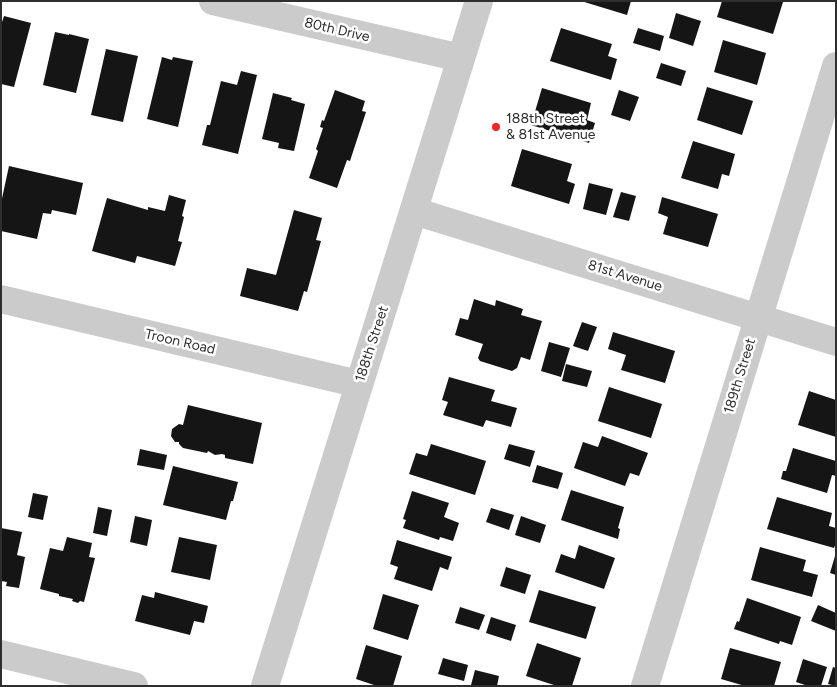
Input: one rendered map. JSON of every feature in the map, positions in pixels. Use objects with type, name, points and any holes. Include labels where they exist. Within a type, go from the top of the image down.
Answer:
[{"type":"street","name":"80th Drive","points":[[214,1],[461,58]]},
{"type":"street","name":"188th Street","points":[[265,686],[479,1]]},
{"type":"street","name":"189th Street","points":[[645,686],[836,66]]},
{"type":"street","name":"81st Avenue","points":[[414,211],[836,342]]},
{"type":"street","name":"Troon Road","points":[[1,299],[359,384]]},
{"type":"street","points":[[1,654],[134,686]]},
{"type":"building","points":[[581,1],[631,1],[627,15]]},
{"type":"building","points":[[722,1],[783,2],[773,34],[717,17]]},
{"type":"building","points":[[676,13],[701,21],[693,46],[669,38]]},
{"type":"building","points":[[4,16],[31,23],[14,87],[1,84],[1,25]]},
{"type":"building","points":[[561,28],[612,44],[608,56],[617,59],[611,80],[550,61]]},
{"type":"building","points":[[638,28],[664,36],[660,51],[633,43]]},
{"type":"building","points":[[55,32],[89,39],[76,93],[43,85]]},
{"type":"building","points":[[723,40],[766,53],[757,85],[714,72]]},
{"type":"building","points":[[106,49],[138,56],[123,122],[91,115]]},
{"type":"building","points":[[162,57],[172,60],[173,57],[193,61],[178,127],[147,119]]},
{"type":"building","points":[[661,63],[686,71],[681,86],[656,78]]},
{"type":"building","points":[[241,71],[257,75],[238,154],[202,145],[207,125],[210,125],[221,81],[237,85]]},
{"type":"building","points":[[707,87],[753,101],[742,135],[697,120]]},
{"type":"building","points":[[542,88],[591,103],[587,120],[595,123],[589,143],[531,125]]},
{"type":"building","points":[[335,90],[365,101],[362,111],[366,112],[350,161],[347,160],[337,188],[309,178],[318,151],[316,149],[323,128],[320,127],[322,120],[324,121]]},
{"type":"building","points":[[619,90],[639,97],[630,121],[611,115]]},
{"type":"building","points":[[273,93],[305,104],[294,151],[278,148],[279,143],[262,139]]},
{"type":"building","points":[[693,141],[735,154],[729,176],[722,174],[718,189],[681,178]]},
{"type":"building","points":[[522,149],[572,164],[567,181],[575,184],[569,204],[511,186]]},
{"type":"building","points":[[9,166],[83,183],[76,215],[52,210],[51,214],[43,213],[37,239],[1,231],[1,203]]},
{"type":"building","points":[[589,183],[613,189],[606,215],[583,209]]},
{"type":"building","points":[[621,192],[636,196],[629,221],[613,217]]},
{"type":"building","points":[[169,195],[186,200],[178,241],[182,242],[175,266],[137,256],[135,263],[92,251],[107,198],[148,210],[148,207],[165,211]]},
{"type":"building","points":[[662,197],[718,214],[708,247],[663,234],[668,217],[658,213]]},
{"type":"building","points":[[294,210],[322,218],[316,240],[321,241],[307,292],[304,291],[298,311],[240,296],[247,268],[276,275]]},
{"type":"building","points":[[474,299],[495,306],[496,300],[523,309],[521,315],[542,321],[530,360],[521,357],[517,368],[512,371],[480,361],[478,358],[483,344],[455,335],[460,318],[468,320]]},
{"type":"building","points":[[582,322],[597,327],[588,351],[573,346]]},
{"type":"building","points":[[613,332],[675,351],[665,383],[621,370],[626,355],[608,349]]},
{"type":"building","points":[[549,342],[570,348],[561,377],[541,371]]},
{"type":"building","points":[[566,364],[592,371],[587,387],[562,381]]},
{"type":"building","points":[[449,377],[495,390],[491,401],[517,408],[511,427],[486,420],[483,427],[443,415],[448,402],[442,400]]},
{"type":"building","points":[[609,387],[662,404],[651,438],[598,421]]},
{"type":"building","points":[[809,391],[836,400],[836,437],[798,425]]},
{"type":"building","points":[[188,405],[262,423],[253,464],[225,458],[225,455],[222,454],[215,455],[208,451],[207,453],[183,448],[179,442],[175,442],[171,436],[172,429],[179,424],[183,425]]},
{"type":"building","points":[[602,436],[648,453],[639,476],[630,473],[625,486],[574,468],[583,442],[598,447]]},
{"type":"building","points":[[431,444],[486,461],[475,495],[409,474],[416,453],[427,456]]},
{"type":"building","points":[[509,444],[535,451],[530,467],[504,459]]},
{"type":"building","points":[[793,448],[836,461],[836,476],[832,475],[827,493],[781,479],[783,471],[786,471]]},
{"type":"building","points":[[140,449],[167,455],[164,470],[137,465]]},
{"type":"building","points":[[537,465],[563,473],[558,489],[532,482]]},
{"type":"building","points":[[173,466],[238,482],[226,520],[163,505]]},
{"type":"building","points":[[571,490],[624,507],[618,528],[620,529],[618,539],[561,520]]},
{"type":"building","points":[[412,491],[449,503],[444,517],[459,523],[453,541],[440,537],[439,540],[403,528],[406,520],[403,519]]},
{"type":"building","points":[[33,493],[48,496],[43,520],[28,517]]},
{"type":"building","points":[[777,497],[832,513],[829,526],[836,528],[834,548],[767,529]]},
{"type":"building","points":[[98,507],[112,510],[107,536],[93,533]]},
{"type":"building","points":[[491,508],[514,515],[509,530],[486,522]]},
{"type":"building","points":[[135,516],[152,520],[147,546],[130,542]]},
{"type":"building","points":[[521,516],[546,525],[540,543],[515,535]]},
{"type":"building","points":[[1,528],[22,532],[17,555],[25,557],[19,588],[6,586],[7,582],[1,581]]},
{"type":"building","points":[[67,537],[92,543],[89,557],[95,558],[84,602],[80,601],[78,603],[72,601],[73,599],[40,589],[50,548],[63,551]]},
{"type":"building","points":[[179,537],[217,545],[210,580],[171,572]]},
{"type":"building","points":[[397,540],[452,557],[448,570],[440,567],[432,591],[394,579],[398,567],[390,564]]},
{"type":"building","points":[[579,545],[615,558],[604,589],[555,572],[561,554],[575,559]]},
{"type":"building","points":[[760,547],[806,560],[803,571],[818,575],[812,597],[751,580]]},
{"type":"building","points":[[836,556],[836,575],[830,573]]},
{"type":"building","points":[[506,567],[531,575],[525,594],[500,586]]},
{"type":"building","points":[[539,590],[596,607],[586,639],[529,622]]},
{"type":"building","points":[[155,592],[208,606],[204,623],[194,621],[190,635],[135,621],[142,595],[154,598]]},
{"type":"building","points":[[383,594],[419,605],[408,640],[373,629]]},
{"type":"building","points":[[747,598],[801,617],[792,645],[780,641],[779,644],[734,629],[737,621],[739,622]]},
{"type":"building","points":[[818,605],[836,613],[836,631],[811,621]]},
{"type":"building","points":[[460,607],[485,615],[479,630],[455,623]]},
{"type":"building","points":[[491,617],[516,625],[511,641],[486,633]]},
{"type":"building","points":[[537,643],[581,658],[572,686],[557,686],[526,676]]},
{"type":"building","points":[[366,645],[402,656],[393,686],[377,686],[356,679]]},
{"type":"building","points":[[730,648],[781,662],[774,686],[745,686],[721,679]]},
{"type":"building","points":[[443,658],[468,665],[464,681],[438,674]]},
{"type":"building","points":[[803,659],[827,667],[821,686],[808,686],[796,682]]},
{"type":"building","points":[[833,667],[836,668],[836,686],[828,684]]},
{"type":"building","points":[[475,670],[499,676],[497,686],[471,685]]},
{"type":"place","name":"188th Street & 81st Avenue","points":[[496,127]]}]
